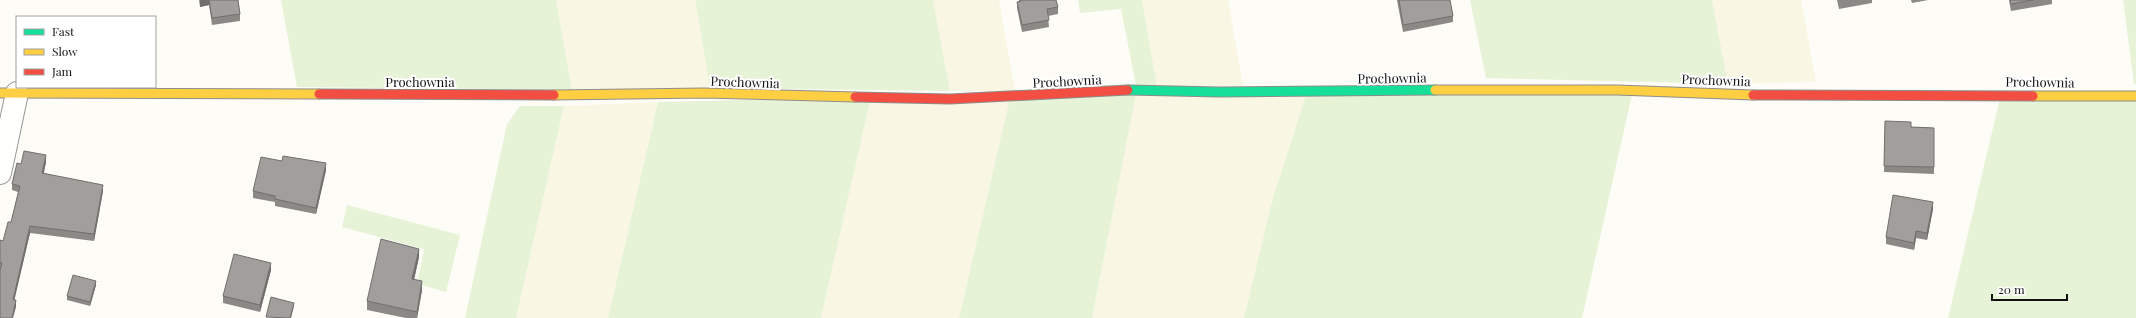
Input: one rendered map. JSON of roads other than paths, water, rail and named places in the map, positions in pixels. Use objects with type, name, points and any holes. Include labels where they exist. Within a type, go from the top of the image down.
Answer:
[{"type":"street","name":"Prochownia","points":[[9,93],[458,95],[704,94],[950,99],[1137,90],[1219,92],[1561,90],[1767,94],[2136,96]]},
{"type":"street","points":[[0,173],[9,93]]}]
